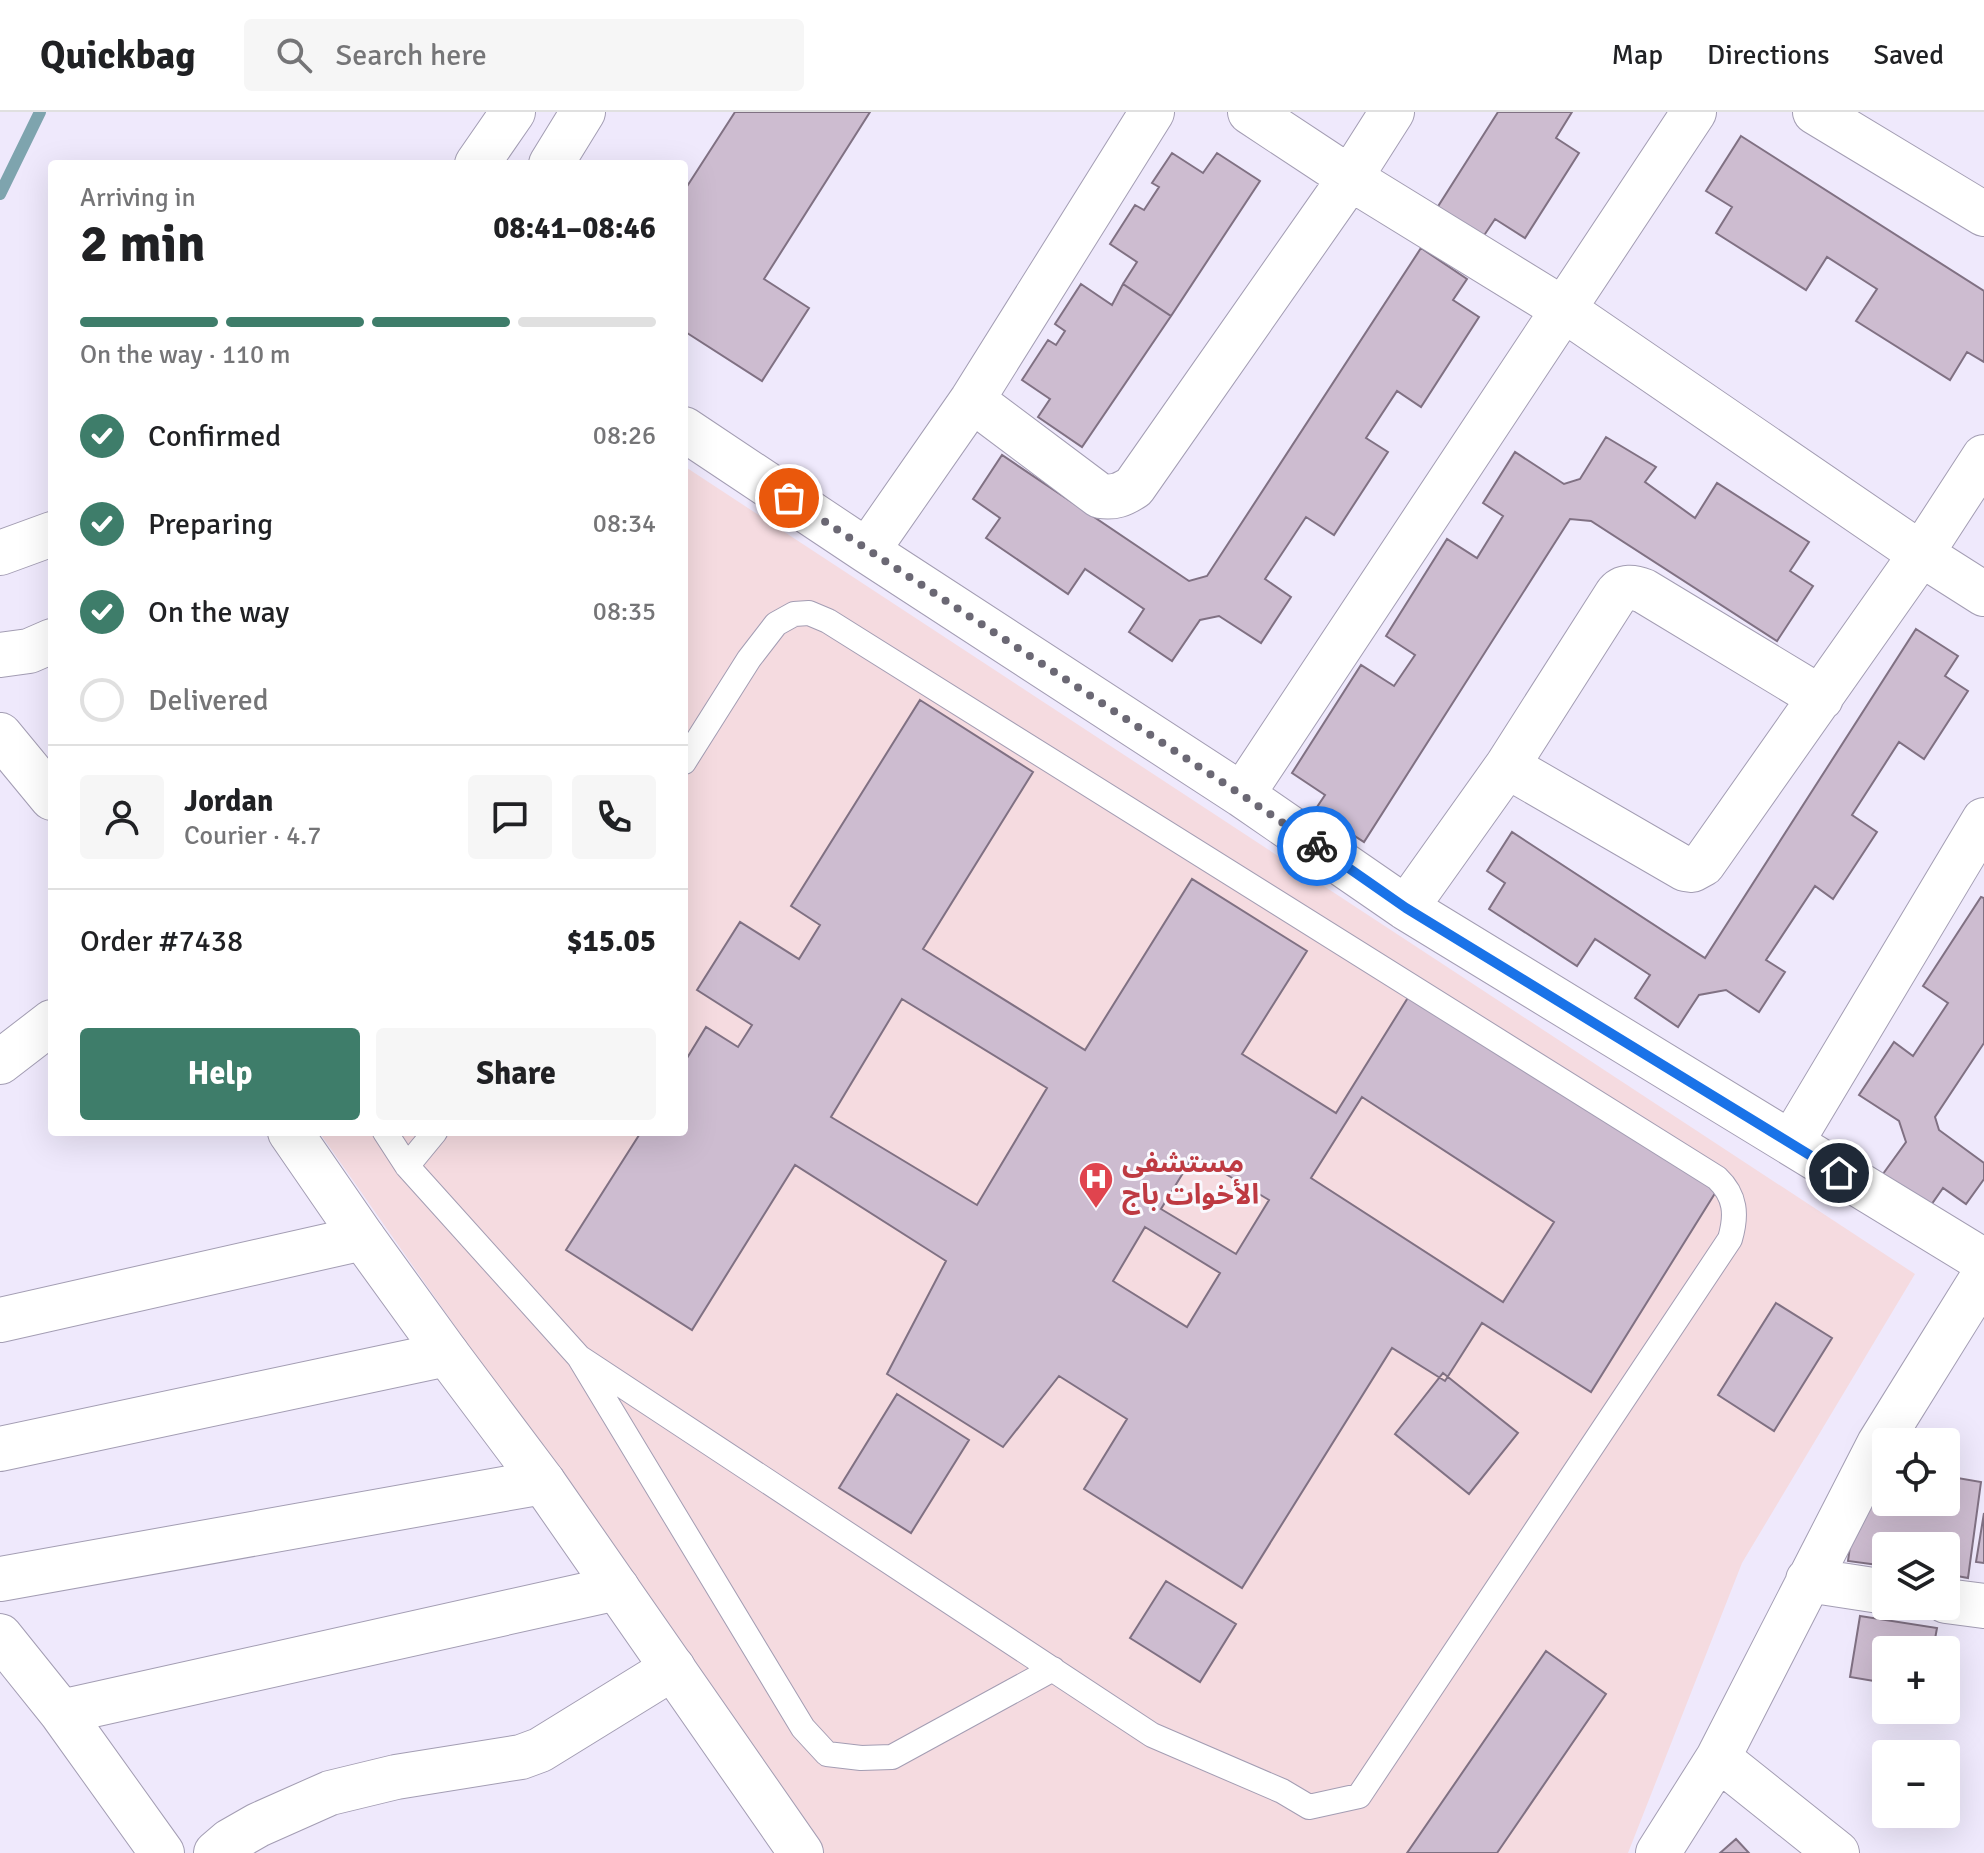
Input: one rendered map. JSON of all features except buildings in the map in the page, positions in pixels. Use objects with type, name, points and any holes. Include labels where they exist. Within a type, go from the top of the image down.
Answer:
[{"type":"street","points":[[480,160],[513,112]]},
{"type":"street","points":[[553,160],[583,112]]},
{"type":"street","points":[[867,551],[972,400],[1152,112]]},
{"type":"street","points":[[1250,112],[1350,178],[1563,309],[1984,594]]},
{"type":"street","points":[[972,400],[1100,496],[1113,498],[1134,487],[1350,178],[1392,112]]},
{"type":"street","points":[[1242,795],[1694,112]]},
{"type":"street","points":[[1815,112],[1984,214]]},
{"type":"street","points":[[688,432],[1242,795],[1406,908],[1984,1261]]},
{"type":"street","points":[[1507,766],[1685,869],[1692,870],[1707,860],[1921,554],[1984,457]]},
{"type":"street","points":[[0,553],[48,535]]},
{"type":"street","points":[[1406,908],[1507,766],[1618,591],[1635,587],[1644,591],[1821,698]]},
{"type":"street","points":[[0,655],[29,651],[48,643]]},
{"type":"street","points":[[3,745],[48,794]]},
{"type":"street","points":[[1791,1143],[1984,820]]},
{"type":"street","points":[[0,1062],[48,1025]]},
{"type":"street","points":[[293,1136],[363,1238],[543,1482],[801,1853]]},
{"type":"street","points":[[0,1320],[363,1238]]},
{"type":"street","points":[[1658,1853],[1718,1758],[1879,1444],[1984,1275]]},
{"type":"street","points":[[0,1449],[447,1354]]},
{"type":"street","points":[[0,1579],[543,1482]]},
{"type":"street","points":[[1808,1580],[1872,1590]]},
{"type":"street","points":[[61,1712],[617,1588]]},
{"type":"street","points":[[1960,1603],[1984,1606]]},
{"type":"street","points":[[0,1636],[61,1712],[162,1853]]},
{"type":"street","points":[[216,1853],[258,1825],[330,1793],[396,1777],[521,1757],[540,1750],[673,1668]]},
{"type":"street","points":[[1718,1758],[1837,1853]]},
{"type":"lane","points":[[579,1357],[1152,1735],[1282,1791],[1309,1807],[1359,1796],[1730,1239],[1734,1225],[1732,1199],[1727,1187],[1717,1178],[828,621],[809,613],[794,614],[776,624],[749,659],[688,756]]},
{"type":"lane","points":[[388,1136],[407,1166],[579,1357],[803,1728],[827,1754],[861,1758],[892,1757],[1053,1669]]},
{"type":"lane","points":[[407,1166],[432,1136]]},
{"type":"shaded area","name":"مستشفى الأخوات باج","points":[[688,469],[1915,1274],[1742,1563],[1628,1853],[810,1853],[724,1710],[322,1136],[688,1136]]},
{"type":"waterway","points":[[0,194],[40,112]]},
{"type":"way so far","points":[[789,498],[1317,846]]},
{"type":"place","name":"مستشفى الأخوات باج","points":[[1096,1210]]},
{"type":"route","points":[[1317,846],[1406,908],[1839,1173]]}]
